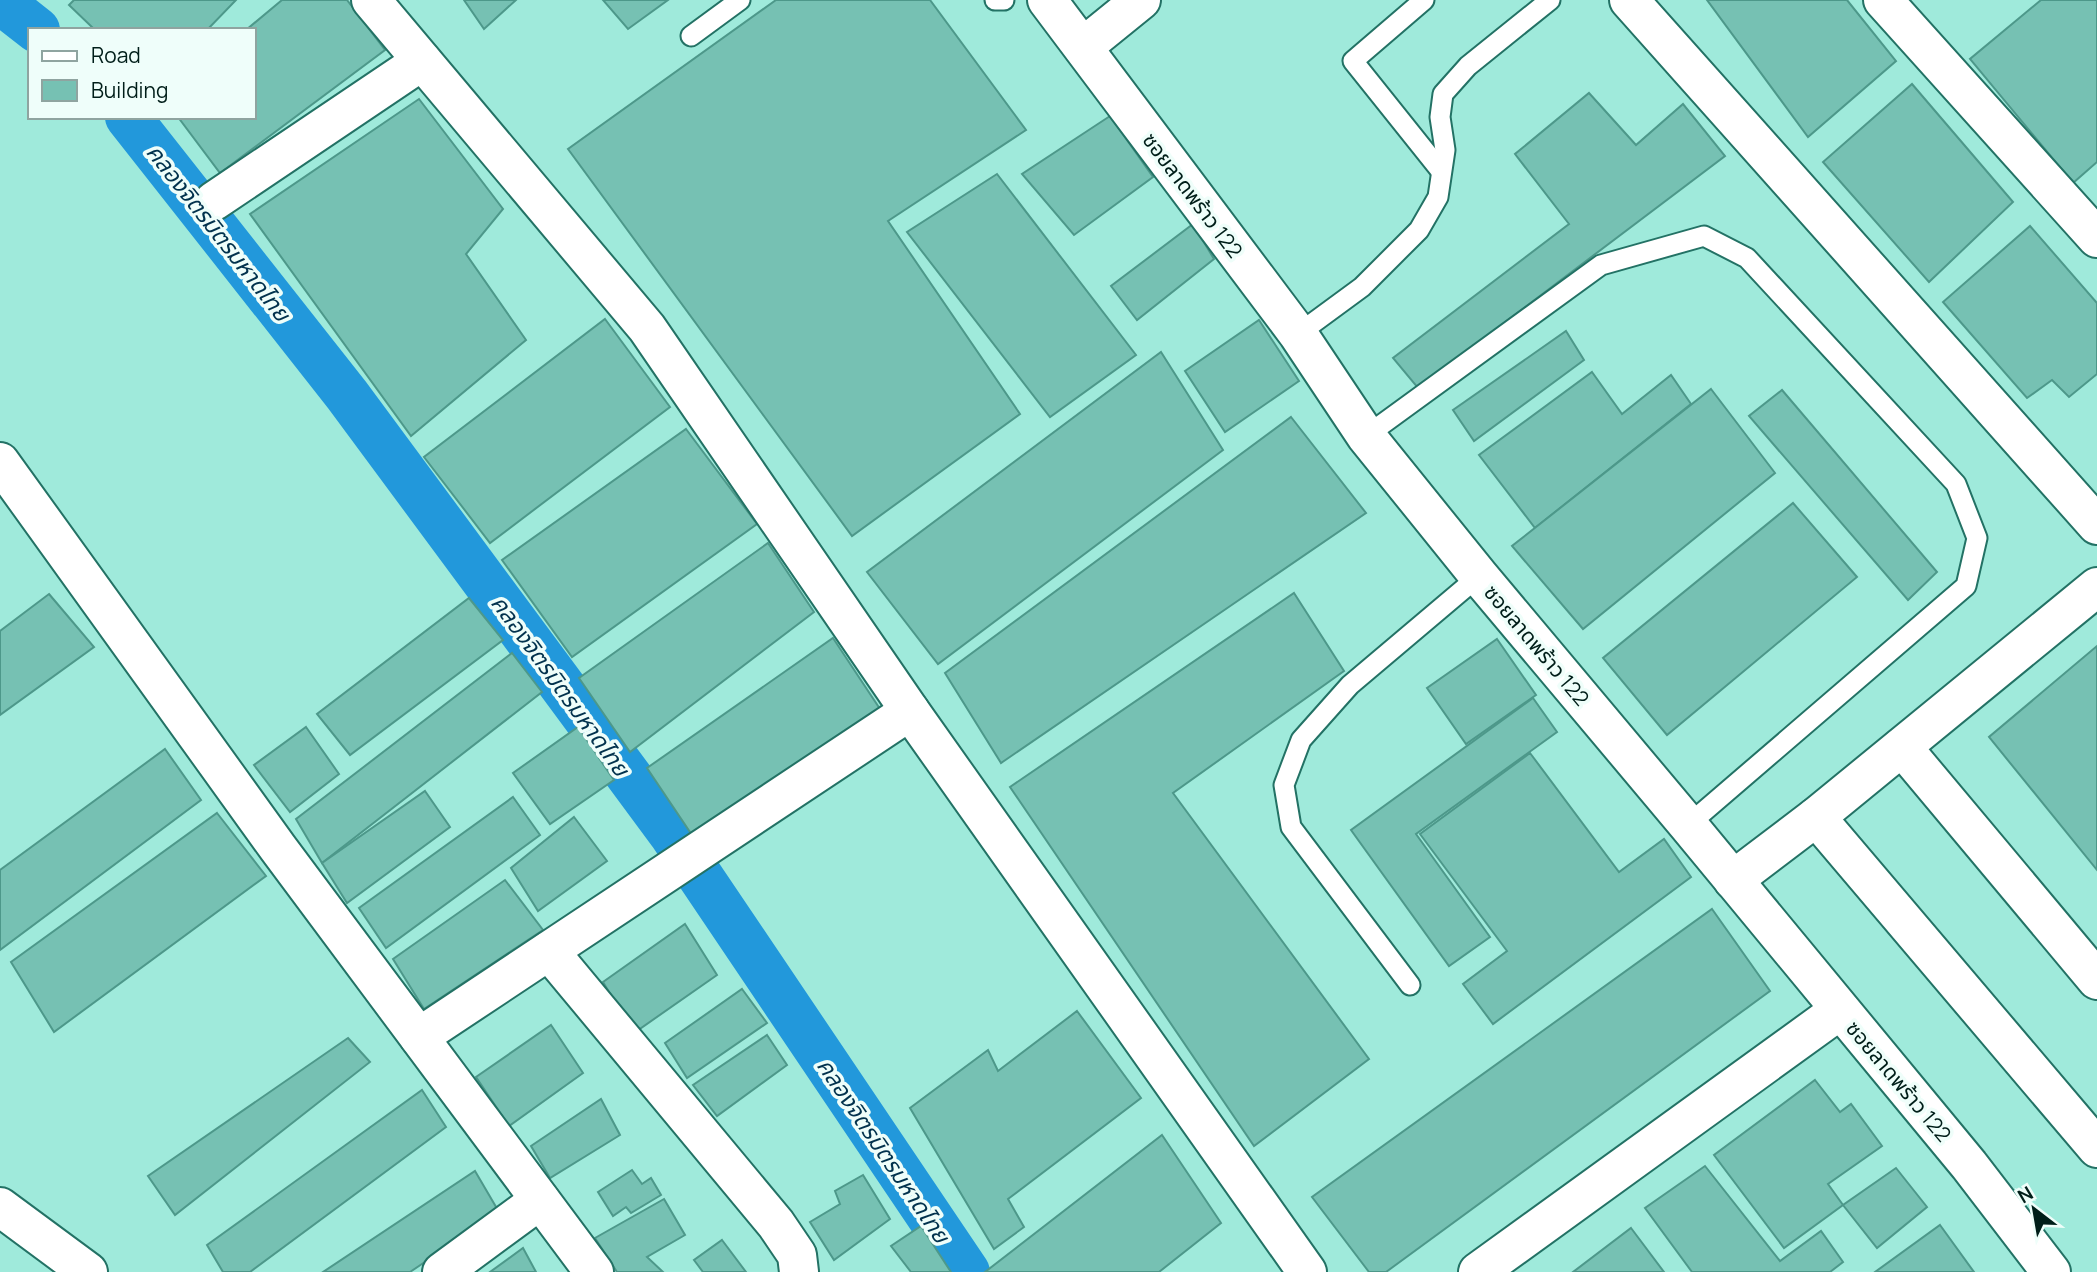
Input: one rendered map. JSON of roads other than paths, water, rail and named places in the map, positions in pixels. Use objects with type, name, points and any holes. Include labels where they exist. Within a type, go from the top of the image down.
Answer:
[{"type":"street","points":[[371,0],[648,328],[909,711],[1307,1272]]},
{"type":"street","name":"ซอยลาดพร้าว 122","points":[[1047,0],[1298,334],[1366,436],[1479,576],[1969,1165],[2051,1272]]},
{"type":"street","points":[[1083,47],[1141,0]]},
{"type":"street","points":[[1629,0],[2097,525]]},
{"type":"street","points":[[1884,0],[2097,239]]},
{"type":"street","points":[[214,201],[422,61]]},
{"type":"street","points":[[0,462],[278,848],[594,1272]]},
{"type":"street","points":[[1733,880],[1816,817],[2097,587]]},
{"type":"street","points":[[419,1037],[909,711]]},
{"type":"street","points":[[1902,747],[2097,980]]},
{"type":"street","points":[[1816,817],[2097,1148]]},
{"type":"street","points":[[549,951],[776,1223],[797,1255],[799,1272]]},
{"type":"street","points":[[1478,1272],[1840,1010]]},
{"type":"street","points":[[442,1272],[540,1200]]},
{"type":"street","points":[[0,1207],[88,1272]]},
{"type":"lane","points":[[691,36],[740,0]]},
{"type":"lane","points":[[995,0],[1004,0]]},
{"type":"lane","points":[[1424,0],[1353,61],[1441,171]]},
{"type":"lane","points":[[1298,334],[1362,287],[1419,230],[1438,197],[1445,150],[1440,117],[1443,94],[1468,66],[1550,0]]},
{"type":"lane","points":[[1366,436],[1601,265],[1704,236],[1747,258],[1956,484],[1977,538],[1966,586],[1688,825]]},
{"type":"lane","points":[[1410,985],[1291,827],[1284,785],[1301,740],[1342,694],[1479,576]]},
{"type":"waterway","name":"คลองจิตรมิตรมหาดไทย","points":[[0,1],[34,28]]},
{"type":"waterway","name":"คลองจิตรมิตรมหาดไทย","points":[[130,119],[347,395],[671,833],[967,1272]]}]
